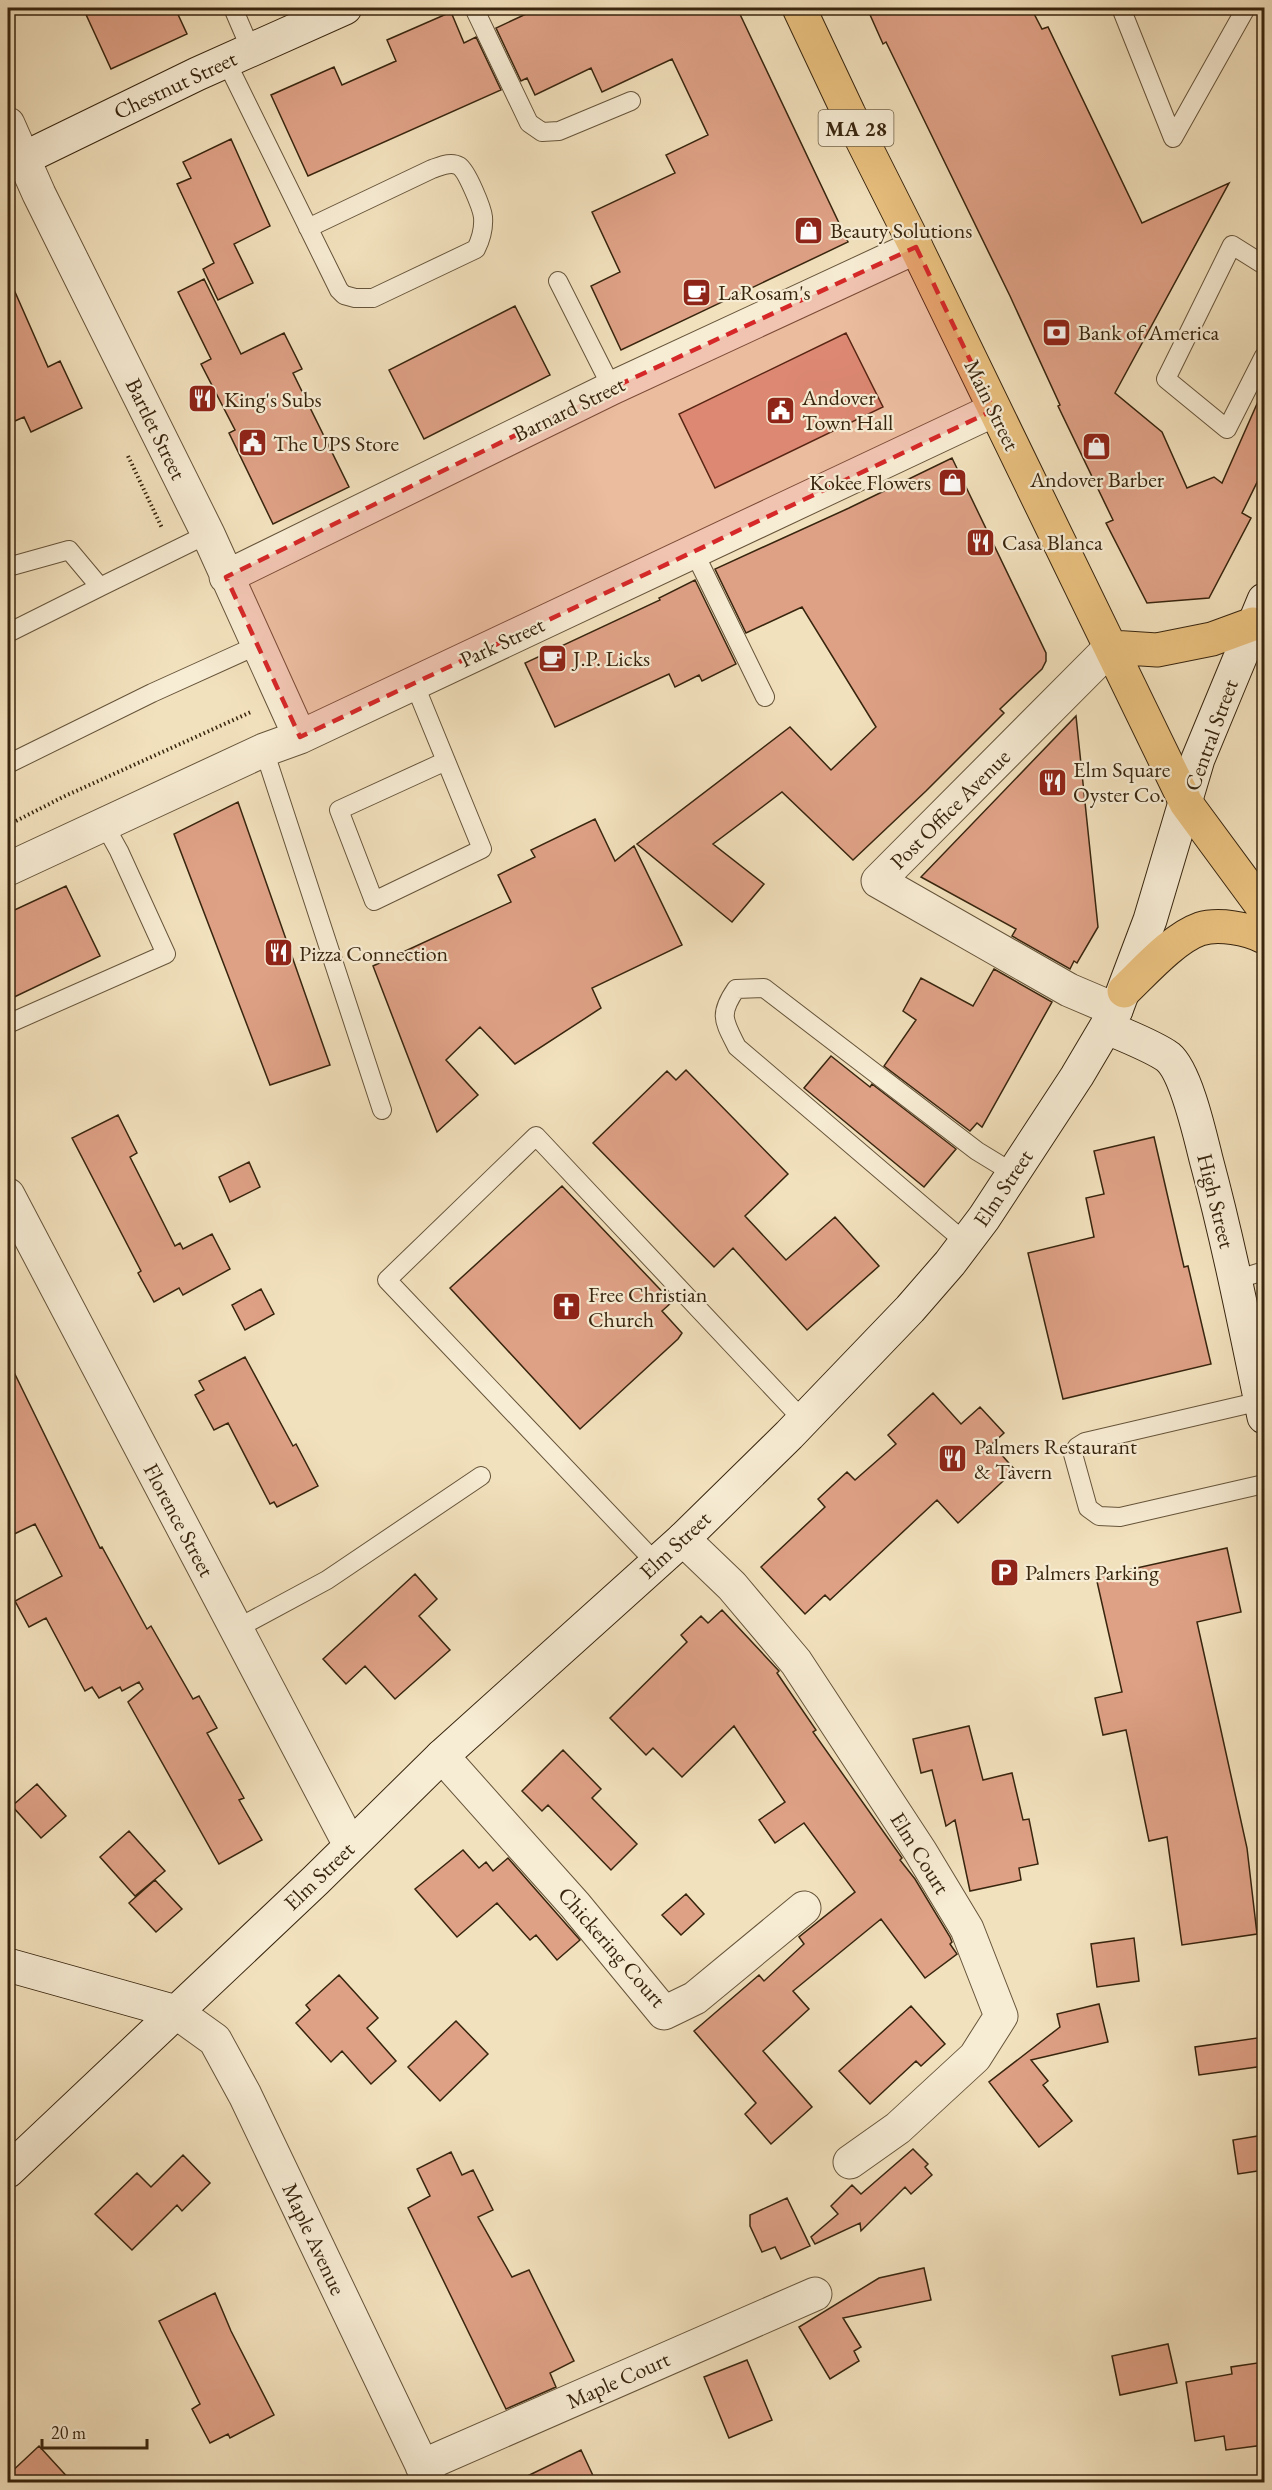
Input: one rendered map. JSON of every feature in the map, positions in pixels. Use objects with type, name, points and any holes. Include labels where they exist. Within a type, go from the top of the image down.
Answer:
[{"type":"main road","name":"Main Street","points":[[799,8],[1186,803]]},
{"type":"main road","points":[[1111,647],[1157,650],[1212,639],[1261,616]]},
{"type":"main road","name":"MA 28","points":[[1186,803],[1264,909]]},
{"type":"main road","points":[[1115,1009],[1178,942],[1201,929],[1236,928],[1264,938]]},
{"type":"street","name":"Chestnut Street","points":[[15,162],[345,8]]},
{"type":"street","name":"Bartlet Street","points":[[8,124],[15,162],[208,534],[300,737]]},
{"type":"street","name":"Barnard Street","points":[[226,577],[612,388],[916,247]]},
{"type":"street","name":"Park Street","points":[[8,869],[264,750],[300,737],[994,410]]},
{"type":"street","name":"Central Street","points":[[1186,803],[1198,759],[1261,616]]},
{"type":"street","name":"Post Office Avenue","points":[[1111,647],[878,881],[1069,990],[1115,1009]]},
{"type":"street","name":"Elm Street","points":[[8,2171],[442,1756],[683,1539],[803,1420],[910,1309],[965,1242],[1013,1173],[1077,1076],[1115,1009],[1150,920],[1186,803]]},
{"type":"street","name":"High Street","points":[[1115,1009],[1168,1057],[1177,1069],[1197,1124],[1221,1215],[1250,1275],[1263,1409]]},
{"type":"street","name":"Florence Street","points":[[8,1195],[350,1845]]},
{"type":"street","name":"Elm Court","points":[[683,1539],[732,1586],[796,1662],[914,1842],[967,1929],[1001,2016],[975,2057],[898,2128],[850,2162]]},
{"type":"street","name":"Chickering Court","points":[[442,1756],[575,1905],[664,2013],[695,1998],[804,1908]]},
{"type":"street","points":[[8,1965],[176,2012]]},
{"type":"street","name":"Maple Avenue","points":[[176,2012],[215,2040],[245,2095],[426,2474]]},
{"type":"street","name":"Maple Court","points":[[426,2474],[815,2294]]},
{"type":"lane","points":[[233,8],[238,56],[308,228],[339,290],[344,295],[355,298],[374,298],[476,249],[481,238],[483,216],[466,175],[459,166],[449,163],[308,228]]},
{"type":"lane","points":[[474,8],[529,123],[542,132],[559,131],[631,101]]},
{"type":"lane","points":[[1121,8],[1173,138],[1246,8]]},
{"type":"lane","points":[[1264,265],[1232,244],[1166,379],[1227,429],[1264,356]]},
{"type":"lane","points":[[558,281],[612,388]]},
{"type":"lane","points":[[8,633],[208,534]]},
{"type":"lane","points":[[8,567],[69,550],[100,587]]},
{"type":"lane","points":[[694,552],[765,697]]},
{"type":"lane","points":[[8,764],[152,693],[258,645]]},
{"type":"lane","points":[[414,683],[446,761],[482,849],[374,901],[339,810],[446,761]]},
{"type":"lane","points":[[264,750],[382,1110]]},
{"type":"lane","points":[[10,1023],[166,954],[119,850],[104,824]]},
{"type":"lane","points":[[965,1242],[737,1047],[725,1024],[725,1005],[736,989],[764,988],[977,1151],[1013,1173]]},
{"type":"lane","points":[[656,1563],[387,1281],[536,1136],[803,1420]]},
{"type":"lane","points":[[1263,1409],[1085,1442],[1077,1447],[1073,1454],[1088,1508],[1099,1516],[1120,1517],[1264,1484]]},
{"type":"lane","points":[[236,1629],[327,1580],[481,1476]]},
{"type":"path","points":[[8,825],[65,796],[251,711],[247,703]]},
{"type":"highlighted area","points":[[916,247],[994,410],[300,737],[226,577],[612,388]]},
{"type":"building","points":[[83,8],[175,8],[187,34],[111,69]]},
{"type":"building","points":[[539,8],[737,8],[848,242],[621,350],[591,286],[620,272],[592,212],[675,173],[666,155],[708,135],[672,59],[602,92],[591,68],[535,95],[527,78],[521,81],[496,28]]},
{"type":"building","points":[[867,8],[1031,8],[1042,29],[1048,27],[1142,223],[1229,183],[1115,393],[1162,432],[1187,488],[1214,477],[1222,483],[1264,388],[1264,468],[1242,513],[1251,518],[1209,598],[1147,603],[1106,523],[1113,520],[1058,406],[1060,405],[1010,296],[886,42],[883,44]]},
{"type":"building","points":[[451,12],[464,43],[476,37],[501,90],[308,176],[271,95],[334,67],[342,85],[396,61],[387,40]]},
{"type":"building","points":[[231,139],[270,226],[234,244],[253,283],[218,300],[203,269],[214,263],[177,184],[191,178],[183,162]]},
{"type":"building","points":[[8,276],[48,367],[60,361],[82,408],[31,432],[24,417],[8,424]]},
{"type":"building","points":[[204,279],[241,354],[284,333],[302,369],[293,373],[349,487],[273,524],[229,433],[235,430],[201,364],[211,359],[178,292]]},
{"type":"building","points":[[515,306],[550,375],[424,439],[389,370]]},
{"type":"building","name":"Andover Town Hall","points":[[846,333],[883,407],[715,488],[679,414]]},
{"type":"building","points":[[952,458],[1046,653],[1046,661],[1042,669],[1000,709],[1004,713],[853,860],[782,792],[713,844],[764,884],[732,922],[637,844],[790,727],[831,770],[876,727],[802,607],[746,633],[715,569]]},
{"type":"building","points":[[695,580],[736,664],[702,681],[699,675],[675,687],[669,674],[555,727],[525,663],[660,600],[659,598]]},
{"type":"building","points":[[1076,716],[1098,927],[1077,963],[1074,961],[1070,969],[1012,936],[1016,929],[921,877]]},
{"type":"building","points":[[238,802],[330,1065],[270,1085],[174,834]]},
{"type":"building","points":[[595,819],[615,861],[634,846],[682,945],[592,988],[601,1008],[515,1064],[480,1027],[446,1060],[478,1095],[437,1132],[373,966],[511,902],[498,875],[535,857],[531,850]]},
{"type":"building","points":[[66,886],[100,956],[8,1000],[8,913]]},
{"type":"building","points":[[994,969],[1052,1002],[982,1127],[977,1123],[970,1131],[884,1066],[916,1020],[903,1011],[921,978],[973,1006]]},
{"type":"building","points":[[831,1056],[870,1087],[872,1084],[956,1149],[924,1187],[804,1088]]},
{"type":"building","points":[[686,1070],[788,1174],[745,1216],[786,1260],[835,1217],[879,1266],[807,1330],[733,1248],[714,1267],[593,1143],[667,1071],[676,1080]]},
{"type":"building","points":[[118,1115],[137,1153],[130,1157],[175,1246],[180,1243],[183,1249],[212,1234],[230,1269],[183,1295],[179,1288],[154,1302],[138,1273],[141,1271],[72,1138]]},
{"type":"building","points":[[1154,1137],[1184,1267],[1188,1266],[1211,1364],[1063,1399],[1028,1253],[1094,1237],[1086,1198],[1104,1194],[1094,1151]]},
{"type":"building","points":[[249,1162],[260,1187],[230,1202],[219,1177]]},
{"type":"building","name":"Free Christian Church","points":[[562,1186],[672,1302],[662,1311],[682,1333],[580,1429],[450,1288]]},
{"type":"building","points":[[261,1289],[274,1314],[245,1330],[232,1305]]},
{"type":"building","points":[[245,1357],[293,1446],[296,1444],[318,1486],[277,1507],[274,1502],[270,1504],[228,1423],[214,1430],[195,1395],[204,1390],[199,1381]]},
{"type":"building","points":[[8,1360],[100,1548],[102,1547],[147,1629],[151,1626],[193,1699],[199,1696],[217,1728],[207,1733],[244,1798],[239,1800],[262,1840],[219,1864],[128,1702],[143,1689],[139,1682],[122,1691],[120,1687],[99,1698],[92,1687],[85,1691],[46,1618],[29,1627],[15,1601],[62,1576],[35,1524],[8,1537]]},
{"type":"building","points":[[933,1393],[961,1424],[980,1407],[1004,1433],[992,1444],[1015,1470],[958,1523],[937,1500],[830,1600],[825,1595],[805,1614],[761,1567],[825,1507],[818,1499],[847,1472],[855,1480],[896,1444],[888,1435]]},
{"type":"building","points":[[1227,1548],[1241,1612],[1197,1622],[1247,1848],[1257,1934],[1182,1945],[1167,1837],[1149,1841],[1126,1730],[1103,1735],[1095,1698],[1122,1692],[1096,1577]]},
{"type":"building","points":[[415,1574],[437,1599],[419,1616],[450,1650],[395,1699],[365,1666],[346,1684],[323,1659]]},
{"type":"building","points":[[722,1610],[779,1671],[777,1673],[816,1730],[813,1732],[902,1858],[900,1860],[915,1879],[950,1937],[952,1942],[950,1944],[957,1954],[925,1978],[881,1919],[793,1991],[809,2009],[763,2051],[812,2107],[771,2144],[745,2114],[756,2103],[694,2031],[759,1975],[764,1981],[804,1944],[799,1937],[855,1892],[804,1823],[775,1843],[759,1820],[785,1802],[734,1726],[682,1777],[653,1748],[646,1755],[610,1718],[687,1642],[681,1635],[701,1616],[708,1623]]},
{"type":"building","points":[[969,1726],[983,1780],[1012,1773],[1023,1820],[1029,1819],[1038,1864],[1019,1868],[1021,1880],[970,1891],[955,1820],[946,1826],[932,1770],[921,1773],[913,1739]]},
{"type":"building","points":[[563,1750],[601,1789],[592,1798],[637,1844],[611,1870],[548,1805],[542,1811],[522,1791]]},
{"type":"building","points":[[37,1784],[66,1816],[41,1838],[12,1806]]},
{"type":"building","points":[[129,1831],[165,1871],[135,1896],[100,1857]]},
{"type":"building","points":[[463,1850],[479,1868],[486,1862],[493,1871],[508,1858],[580,1940],[557,1960],[536,1935],[530,1940],[497,1903],[457,1937],[415,1889]]},
{"type":"building","points":[[155,1880],[182,1909],[156,1932],[129,1903]]},
{"type":"building","points":[[686,1894],[704,1914],[681,1935],[662,1915]]},
{"type":"building","points":[[1134,1938],[1139,1981],[1097,1987],[1091,1944]]},
{"type":"building","points":[[339,1975],[378,2018],[367,2028],[396,2061],[371,2084],[342,2051],[331,2062],[296,2023],[310,2010],[306,2005]]},
{"type":"building","points":[[1099,2004],[1108,2042],[1031,2060],[1048,2081],[1043,2085],[1072,2121],[1039,2147],[989,2082],[1060,2027],[1057,2014]]},
{"type":"building","points":[[911,2006],[945,2044],[921,2066],[916,2061],[870,2104],[839,2071]]},
{"type":"building","points":[[456,2021],[488,2054],[440,2101],[408,2067]]},
{"type":"building","points":[[1264,2037],[1264,2066],[1199,2075],[1195,2047]]},
{"type":"building","points":[[1264,2135],[1264,2170],[1238,2174],[1233,2140]]},
{"type":"building","points":[[913,2149],[928,2164],[925,2167],[932,2175],[911,2194],[905,2187],[861,2231],[860,2223],[815,2244],[811,2237],[838,2214],[831,2206],[852,2185],[861,2194]]},
{"type":"building","points":[[451,2152],[462,2175],[473,2170],[493,2210],[478,2217],[512,2277],[529,2270],[574,2361],[550,2373],[556,2387],[506,2409],[408,2208],[430,2196],[417,2169]]},
{"type":"building","points":[[183,2155],[210,2183],[182,2211],[177,2205],[132,2250],[95,2214],[137,2173],[151,2187]]},
{"type":"building","points":[[787,2198],[810,2246],[781,2259],[775,2247],[762,2252],[750,2226],[750,2215]]},
{"type":"building","points":[[924,2268],[931,2300],[843,2318],[861,2347],[854,2351],[859,2361],[830,2379],[799,2327],[879,2278]]},
{"type":"building","points":[[215,2293],[231,2331],[274,2415],[230,2438],[228,2434],[210,2443],[192,2409],[200,2404],[159,2321]]},
{"type":"building","points":[[1168,2344],[1177,2383],[1120,2395],[1112,2356]]},
{"type":"building","points":[[747,2360],[772,2420],[729,2438],[704,2377]]},
{"type":"building","points":[[1264,2362],[1264,2445],[1226,2450],[1224,2436],[1195,2441],[1186,2382],[1232,2374],[1231,2367]]},
{"type":"building","points":[[39,2446],[72,2482],[8,2482],[8,2475]]},
{"type":"building","points":[[581,2450],[596,2482],[515,2482]]},
{"type":"place","name":"Beauty Solutions","points":[[809,230]]},
{"type":"place","name":"LaRosam's","points":[[697,292]]},
{"type":"place","name":"Bank of America","points":[[1057,332]]},
{"type":"place","name":"King's Subs","points":[[203,399]]},
{"type":"place","name":"Andover Town Hall","points":[[781,410]]},
{"type":"place","name":"The UPS Store","points":[[252,443]]},
{"type":"place","name":"Andover Barber","points":[[1097,447]]},
{"type":"place","name":"Kokee Flowers","points":[[952,482]]},
{"type":"place","name":"Casa Blanca","points":[[981,542]]},
{"type":"place","name":"J.P. Licks","points":[[552,658]]},
{"type":"place","name":"Elm Square Oyster Co.","points":[[1052,782]]},
{"type":"place","name":"Pizza Connection","points":[[278,953]]},
{"type":"place","name":"Free Christian Church","points":[[567,1307]]},
{"type":"place","name":"Palmers Restaurant & Tavern","points":[[953,1459]]},
{"type":"place","name":"Palmers Parking","points":[[1004,1572]]}]
